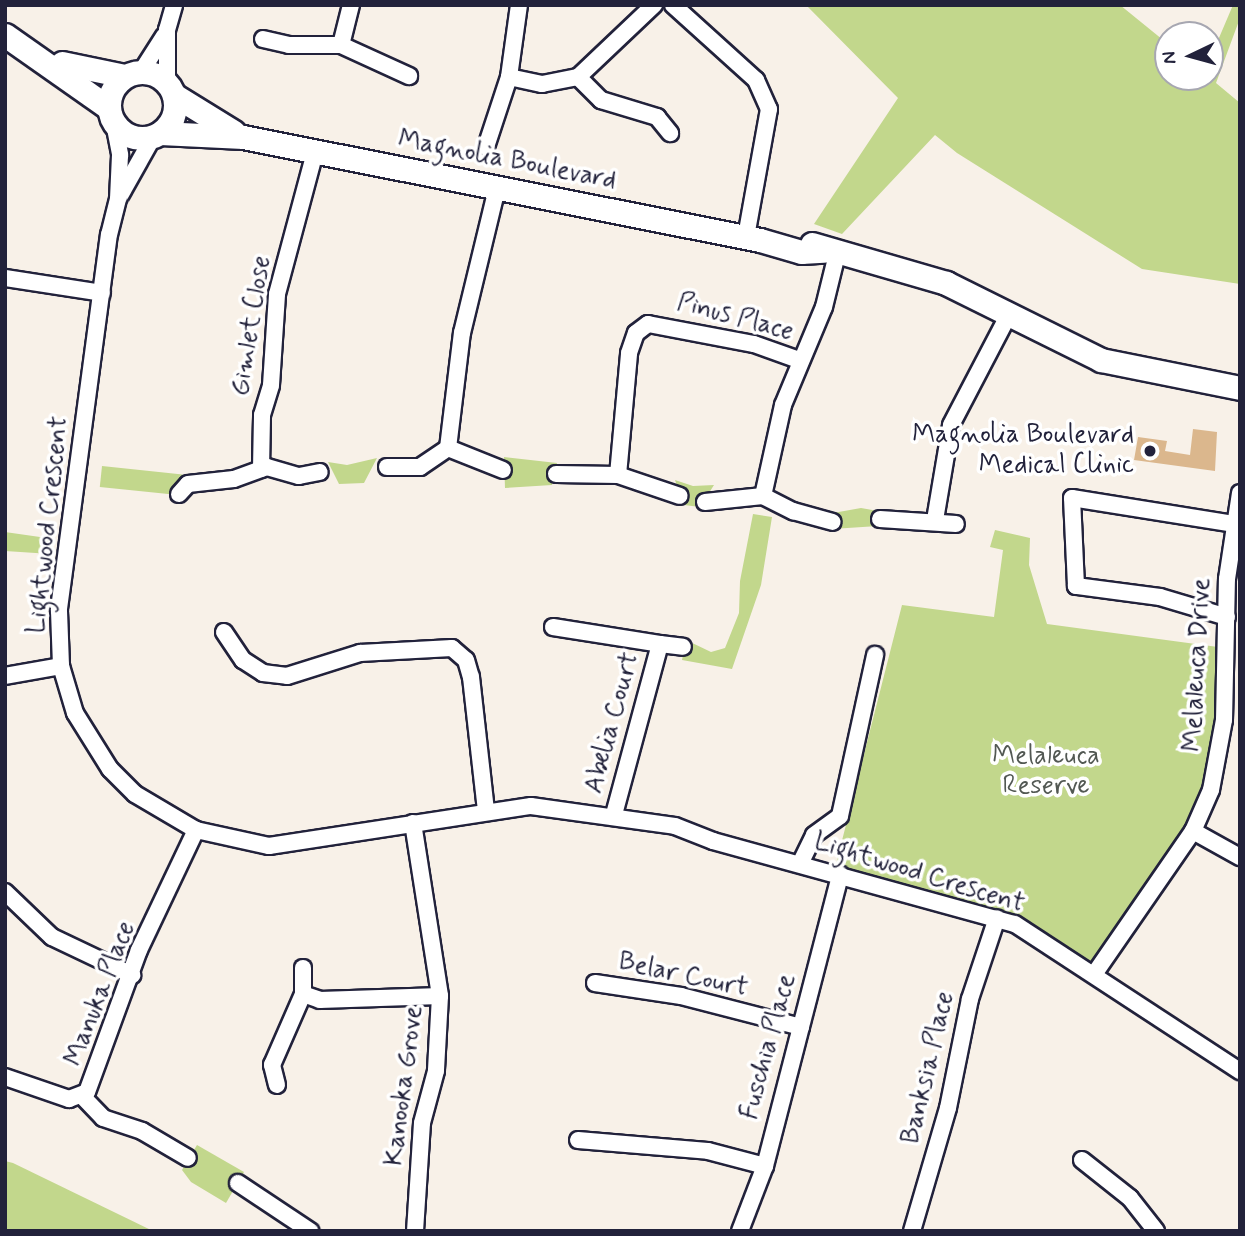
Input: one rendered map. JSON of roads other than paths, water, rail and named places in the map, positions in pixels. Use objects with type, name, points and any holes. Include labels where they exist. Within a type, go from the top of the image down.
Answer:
[{"type":"street","points":[[5,35],[111,115],[131,137],[157,135],[174,116],[167,30],[174,5]]},
{"type":"street","points":[[341,45],[351,5]]},
{"type":"street","points":[[486,147],[509,78],[519,5]]},
{"type":"street","points":[[509,78],[542,84],[578,77],[654,5]]},
{"type":"street","points":[[673,5],[756,80],[769,109],[753,238]]},
{"type":"street","points":[[111,115],[112,90],[133,74],[167,30]]},
{"type":"street","points":[[262,39],[289,45],[341,45],[409,76]]},
{"type":"street","points":[[29,51],[74,67],[133,74],[170,88]]},
{"type":"street","points":[[578,77],[601,100],[657,117],[670,133]]},
{"type":"street","name":"Magnolia Boulevard","points":[[170,88],[243,137]]},
{"type":"street","name":"Lightwood Crescent","points":[[111,115],[120,155],[118,199],[102,293],[59,611],[61,666],[75,713],[110,769],[135,794],[196,830],[269,846],[486,810],[531,806],[619,816],[659,832],[713,841],[1015,924],[1096,973],[1240,1071]]},
{"type":"street","name":"Magnolia Boulevard","points":[[157,135],[243,137],[753,238],[801,252],[830,253],[916,273],[1010,314],[1072,348],[1110,363],[1240,388]]},
{"type":"street","name":"Lightwood Crescent","points":[[118,199],[157,135]]},
{"type":"street","name":"Gimlet Close","points":[[261,468],[262,415],[271,385],[277,294],[315,152]]},
{"type":"street","points":[[387,467],[420,467],[448,449],[464,324],[497,188]]},
{"type":"street","points":[[763,496],[783,405],[799,360],[824,307],[830,253]]},
{"type":"street","points":[[5,278],[102,293]]},
{"type":"street","points":[[935,520],[951,425],[1010,314]]},
{"type":"street","name":"Pinus Place","points":[[618,475],[629,353],[636,333],[648,324],[754,344],[799,360]]},
{"type":"street","points":[[448,449],[503,470]]},
{"type":"street","points":[[179,494],[188,484],[234,479],[261,468],[299,476],[320,472]]},
{"type":"street","points":[[556,474],[618,475],[680,496]]},
{"type":"street","name":"Melaleuca Drive","points":[[1096,973],[1193,831],[1221,749],[1227,617],[1240,493]]},
{"type":"street","points":[[705,502],[763,496],[793,511],[833,522]]},
{"type":"street","points":[[1227,617],[1160,597],[1076,586],[1072,498],[1235,524]]},
{"type":"street","points":[[880,519],[935,520],[956,524]]},
{"type":"street","name":"Abelia Court","points":[[553,627],[683,648]]},
{"type":"street","points":[[224,632],[243,660],[263,673],[287,676],[360,653],[452,648],[466,660],[471,677],[486,810]]},
{"type":"street","name":"Abelia Court","points":[[619,816],[660,644]]},
{"type":"street","points":[[800,864],[814,835],[840,816],[875,655]]},
{"type":"street","points":[[5,676],[61,666]]},
{"type":"street","name":"Kanooka Grove","points":[[413,823],[440,996],[436,1070],[422,1123],[415,1231]]},
{"type":"street","name":"Manuka Place","points":[[5,1077],[69,1099],[83,1097],[93,1082],[132,975],[196,830]]},
{"type":"street","points":[[1193,831],[1240,857]]},
{"type":"street","name":"Fuschia Place","points":[[740,1231],[765,1166],[840,875]]},
{"type":"street","points":[[5,892],[52,937],[132,975]]},
{"type":"street","name":"Banksia Place","points":[[912,1231],[948,1108],[970,999],[997,918]]},
{"type":"street","points":[[277,1085],[272,1065],[303,994],[303,968]]},
{"type":"street","name":"Belar Court","points":[[595,983],[681,996],[801,1027]]},
{"type":"street","points":[[303,994],[320,1000],[440,996]]},
{"type":"street","name":"Manuka Place","points":[[83,1097],[103,1118],[142,1131],[188,1158]]},
{"type":"street","points":[[578,1140],[697,1150],[765,1166]]},
{"type":"street","points":[[1082,1160],[1130,1198],[1156,1231]]},
{"type":"street","points":[[238,1183],[310,1231]]},
{"type":"place","name":"Magnolia Boulevard Medical Clinic","points":[[1150,451]]},
{"type":"park label","name":"Melaleuca Reserve","points":[[1046,772]]}]
